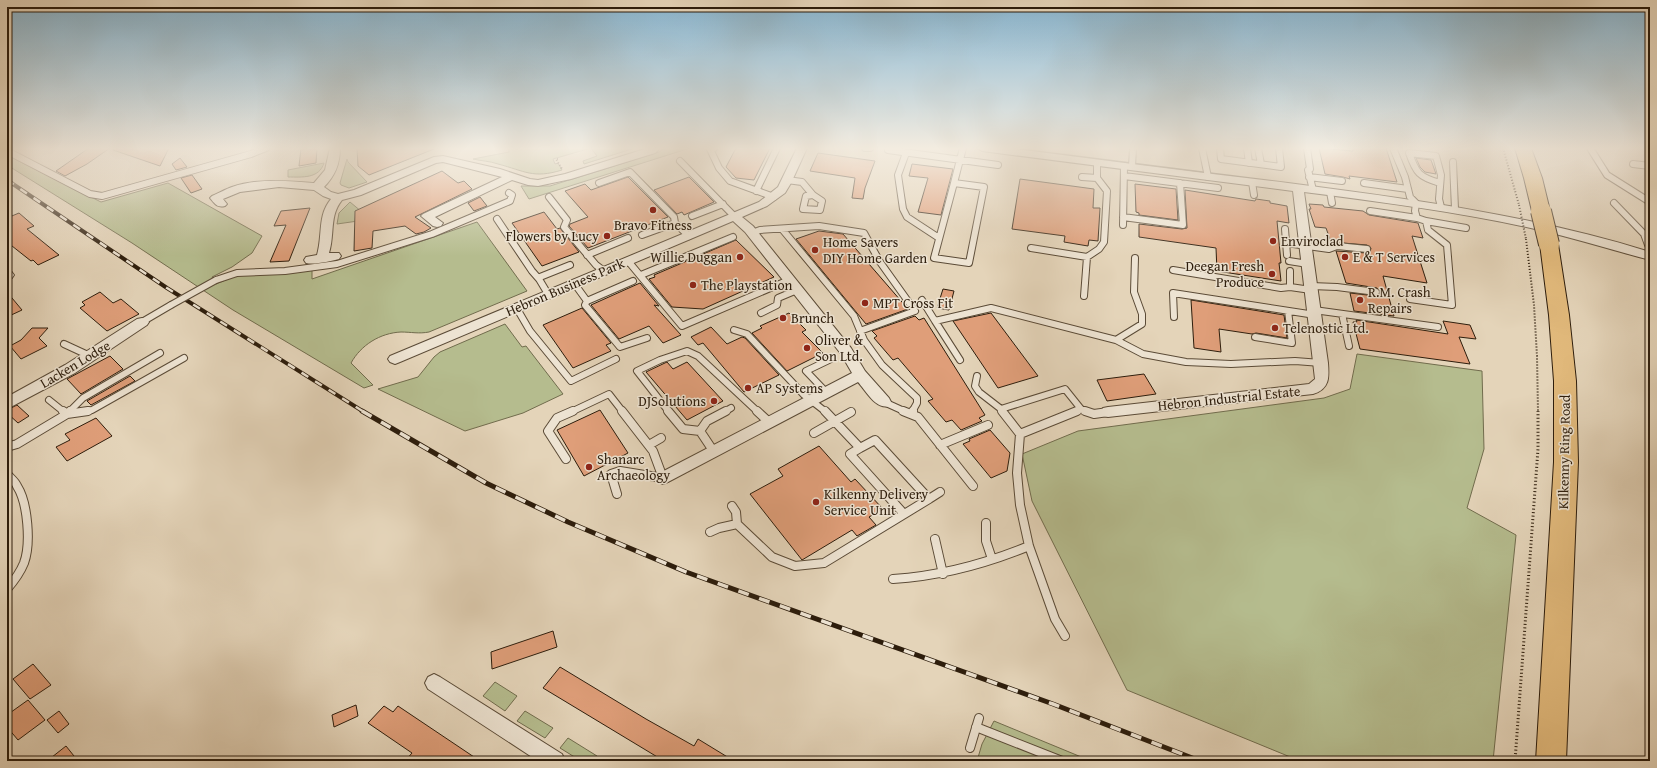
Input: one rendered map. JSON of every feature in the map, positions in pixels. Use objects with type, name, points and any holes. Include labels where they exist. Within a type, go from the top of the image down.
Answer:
[{"type":"highway","name":"Kilkenny Ring Road","points":[[1534,184],[1541,211],[1537,242],[1559,315],[1565,381],[1566,462],[1551,761]]},
{"type":"street","points":[[221,204],[216,198],[237,189],[256,186],[279,184],[317,187],[327,194],[338,197],[357,193],[378,184]]},
{"type":"street","points":[[317,187],[321,184]]},
{"type":"street","points":[[437,223],[427,216],[498,184]]},
{"type":"street","name":"Hebron Business Park","points":[[395,359],[763,204],[774,197],[785,184]]},
{"type":"street","points":[[1266,184],[1313,190],[1331,197],[1416,203],[1455,209],[1649,250]]},
{"type":"street","name":"Hebron Industrial Estate","points":[[1108,412],[1313,389],[1322,380],[1298,188]]},
{"type":"street","points":[[310,260],[328,257],[325,250],[327,211],[338,197]]},
{"type":"street","points":[[735,216],[752,233],[846,351],[860,375],[884,402]]},
{"type":"street","name":"Lacken Lodge","points":[[7,404],[70,369],[142,322]]},
{"type":"street","points":[[663,478],[860,375]]},
{"type":"street","points":[[434,683],[555,761]]},
{"type":"lane","points":[[70,184],[90,194],[102,196],[148,184]]},
{"type":"lane","points":[[642,184],[674,217],[675,223],[689,236]]},
{"type":"lane","points":[[703,184],[735,216]]},
{"type":"lane","points":[[737,184],[756,191],[764,192],[774,197]]},
{"type":"lane","points":[[756,191],[759,184]]},
{"type":"lane","points":[[803,184],[813,196]]},
{"type":"lane","points":[[899,184],[903,209],[907,217],[939,238]]},
{"type":"lane","points":[[953,184],[934,258],[969,263],[984,187],[960,184]]},
{"type":"lane","points":[[1032,248],[1087,257],[1099,249],[1104,242],[1107,191],[1101,184]]},
{"type":"lane","points":[[1123,225],[1125,184]]},
{"type":"lane","points":[[1123,217],[1183,224],[1180,184]]},
{"type":"lane","points":[[1186,184],[1218,188]]},
{"type":"lane","points":[[1252,184],[1254,195]]},
{"type":"lane","points":[[1311,184],[1313,190]]},
{"type":"lane","points":[[1364,184],[1408,189]]},
{"type":"lane","points":[[1407,184],[1410,197],[1416,203],[1418,218]]},
{"type":"lane","points":[[1440,184],[1439,199],[1441,207]]},
{"type":"lane","points":[[1454,184],[1455,209]]},
{"type":"lane","points":[[1620,184],[1650,202]]},
{"type":"lane","points":[[142,322],[216,280],[237,273],[285,271],[337,264],[432,234],[510,201],[512,195],[509,193]]},
{"type":"lane","points":[[549,197],[567,220],[564,227],[596,265],[604,271]]},
{"type":"lane","points":[[1614,203],[1644,234],[1649,250]]},
{"type":"lane","points":[[692,216],[723,204]]},
{"type":"lane","points":[[1370,211],[1418,218],[1426,221],[1466,228]]},
{"type":"lane","points":[[497,218],[532,271],[540,277],[542,286],[548,294]]},
{"type":"lane","points":[[1410,299],[1452,305],[1447,245],[1428,230],[1426,221]]},
{"type":"lane","points":[[642,235],[675,223]]},
{"type":"lane","points":[[752,233],[760,230],[819,226],[864,233],[880,262],[915,311],[860,331]]},
{"type":"lane","points":[[782,229],[854,316],[864,340],[882,365],[917,398],[917,402],[911,414]]},
{"type":"lane","points":[[1285,229],[1288,258],[1308,264]]},
{"type":"lane","points":[[641,275],[733,237]]},
{"type":"lane","points":[[587,255],[628,238]]},
{"type":"lane","points":[[1286,242],[1305,246],[1329,248],[1337,246],[1367,249]]},
{"type":"lane","points":[[1084,296],[1087,257]]},
{"type":"lane","points":[[1116,340],[1142,324],[1142,314],[1134,292],[1136,258]]},
{"type":"lane","points":[[628,261],[682,326],[793,285]]},
{"type":"lane","points":[[540,277],[570,265]]},
{"type":"lane","points":[[1173,270],[1281,288],[1337,287],[1376,292]]},
{"type":"lane","points":[[1290,271],[1290,287]]},
{"type":"lane","points":[[587,301],[633,281]]},
{"type":"lane","points":[[574,283],[587,301],[586,305],[620,346],[647,338]]},
{"type":"lane","points":[[761,313],[777,305],[778,298],[793,285]]},
{"type":"lane","points":[[1174,317],[1173,293],[1288,311],[1342,314],[1438,327]]},
{"type":"lane","points":[[922,300],[960,360]]},
{"type":"lane","points":[[516,307],[530,331],[571,381],[616,359]]},
{"type":"lane","points":[[935,321],[991,308],[1116,340],[1143,354],[1186,362],[1231,364],[1295,361],[1321,363]]},
{"type":"lane","points":[[1255,337],[1292,343],[1288,311]]},
{"type":"lane","points":[[1342,314],[1349,346]]},
{"type":"lane","points":[[734,330],[747,334],[804,395],[814,400],[848,433],[860,448]]},
{"type":"lane","points":[[64,344],[90,356]]},
{"type":"lane","points":[[714,452],[700,431],[684,429],[638,371],[660,360],[687,351],[698,356],[770,423]]},
{"type":"lane","points":[[7,447],[17,444],[67,414],[83,398],[160,353]]},
{"type":"lane","points":[[49,400],[67,414],[92,410],[184,358]]},
{"type":"lane","points":[[827,393],[806,371],[831,359]]},
{"type":"lane","points":[[977,376],[975,386],[979,392],[1001,409],[1020,434],[1017,487],[1029,546],[1054,619],[1065,636]]},
{"type":"lane","points":[[1001,409],[1065,389],[1081,409],[1094,414],[1108,412]]},
{"type":"lane","points":[[566,459],[548,431],[557,418],[609,394],[653,451],[663,478],[620,471],[611,474],[617,494]]},
{"type":"lane","points":[[884,402],[918,417],[973,486]]},
{"type":"lane","points":[[700,431],[707,420],[731,408]]},
{"type":"lane","points":[[1020,434],[1081,409]]},
{"type":"lane","points":[[814,433],[851,412]]},
{"type":"lane","points":[[940,445],[988,425]]},
{"type":"lane","points":[[649,445],[661,438]]},
{"type":"lane","points":[[904,514],[850,454],[875,440],[929,499]]},
{"type":"lane","points":[[7,474],[19,487],[24,501],[27,543],[25,560],[14,582],[7,589]]},
{"type":"lane","points":[[732,506],[736,512],[737,524],[772,556],[795,566],[824,564],[940,492]]},
{"type":"lane","points":[[986,523],[986,541],[992,559]]},
{"type":"lane","points":[[710,532],[718,528],[737,524]]},
{"type":"lane","points":[[935,539],[943,574]]},
{"type":"lane","points":[[893,579],[910,579],[943,574],[1015,553],[1029,546]]},
{"type":"lane","points":[[970,748],[978,722],[1062,761]]},
{"type":"path","points":[[1513,184],[1519,205],[1537,242],[1534,305],[1537,356],[1538,449],[1515,761]]},
{"type":"green space","points":[[37,184],[65,184],[101,202],[169,184],[262,236],[252,253],[232,267],[212,277],[216,284],[238,275],[312,270],[312,279],[477,222],[527,291],[429,332],[393,333],[372,341],[360,351],[351,363],[373,385],[364,388],[233,310],[132,243]]},
{"type":"green space","points":[[340,184],[361,184],[349,188]]},
{"type":"green space","points":[[557,184],[577,184],[529,199],[521,186],[550,186]]},
{"type":"green space","points":[[350,202],[362,212],[365,220],[337,224],[339,213]]},
{"type":"green space","points":[[505,324],[522,347],[526,346],[563,394],[523,413],[465,431],[378,389],[418,377],[434,357],[440,352]]},
{"type":"green space","points":[[1357,354],[1482,371],[1484,449],[1467,508],[1516,535],[1493,761],[1300,761],[1127,690],[1032,501],[1022,454],[1078,431],[1324,398],[1350,389]]},
{"type":"green space","points":[[495,682],[517,696],[505,711],[483,696]]},
{"type":"green space","points":[[525,711],[553,728],[545,738],[517,721]]},
{"type":"green space","points":[[994,721],[1091,761],[977,761],[982,744]]},
{"type":"green space","points":[[568,738],[597,756],[594,761],[581,761],[560,748]]},
{"type":"building","points":[[185,184],[198,184],[202,189],[191,193]]},
{"type":"building","points":[[414,184],[467,184],[472,189],[415,217],[431,228],[424,232],[416,234],[405,226],[373,231],[372,248],[354,251],[355,211]]},
{"type":"building","points":[[585,184],[591,190],[609,184],[635,184],[668,217],[588,248],[569,226],[570,224],[588,217],[565,191]]},
{"type":"building","points":[[671,184],[696,184],[714,202],[684,215],[682,212],[677,214],[654,190]]},
{"type":"building","points":[[854,184],[867,184],[863,199],[852,198]]},
{"type":"building","points":[[926,184],[949,184],[941,215],[918,212]]},
{"type":"building","points":[[1019,184],[1056,184],[1094,189],[1093,208],[1100,208],[1098,241],[1089,240],[1088,246],[1064,242],[1065,236],[1012,229]]},
{"type":"building","points":[[1135,184],[1176,189],[1178,220],[1139,215],[1139,213],[1136,212]]},
{"type":"building","points":[[1185,190],[1255,201],[1256,199],[1270,201],[1270,203],[1287,206],[1289,223],[1277,221],[1281,281],[1217,271],[1216,248],[1139,237],[1139,224],[1182,229],[1187,228]]},
{"type":"building","points":[[480,197],[487,206],[474,211],[468,203]]},
{"type":"building","points":[[1309,204],[1363,211],[1369,215],[1418,223],[1423,238],[1412,236],[1427,283],[1383,276],[1394,316],[1354,311],[1350,293],[1376,296],[1379,295],[1380,291],[1377,288],[1346,283],[1336,251],[1367,253],[1370,252],[1371,248],[1367,245],[1331,242],[1326,228],[1315,227],[1309,209],[1311,209]]},
{"type":"building","points":[[310,208],[289,261],[270,262],[286,225],[274,226],[281,211]]},
{"type":"building","points":[[544,212],[557,229],[560,228],[579,252],[542,266],[512,223]]},
{"type":"building","points":[[19,213],[34,226],[27,229],[59,255],[38,265],[7,242],[7,218]]},
{"type":"building","points":[[819,231],[843,234],[908,309],[866,324],[796,239]]},
{"type":"building","points":[[736,240],[774,277],[703,309],[672,307],[649,279],[655,277],[654,275]]},
{"type":"building","points":[[640,283],[659,306],[654,305],[681,335],[663,343],[649,326],[619,339],[591,305]]},
{"type":"building","points":[[943,289],[954,291],[949,310],[937,308]]},
{"type":"building","points":[[7,292],[22,310],[7,317]]},
{"type":"building","points":[[100,292],[113,303],[121,299],[139,314],[107,331],[80,308],[85,305],[82,302]]},
{"type":"building","points":[[1191,300],[1284,315],[1287,338],[1219,329],[1221,352],[1194,348]]},
{"type":"building","points":[[582,308],[611,343],[606,345],[611,351],[573,368],[543,325]]},
{"type":"building","points":[[789,313],[806,330],[802,332],[823,353],[787,371],[752,333],[762,328],[760,326]]},
{"type":"building","points":[[991,313],[1038,376],[998,388],[953,321]]},
{"type":"building","points":[[915,316],[919,320],[924,318],[985,415],[979,418],[982,421],[961,430],[952,420],[946,422],[928,401],[933,399],[898,358],[893,360],[874,338],[877,336],[872,331]]},
{"type":"building","points":[[1356,320],[1448,334],[1443,321],[1470,325],[1476,339],[1459,337],[1470,364],[1360,349],[1353,322],[1357,322]]},
{"type":"building","points":[[711,327],[727,344],[742,337],[745,338],[779,375],[744,392],[703,343],[698,345],[691,337]]},
{"type":"building","points":[[32,328],[48,328],[39,338],[47,346],[21,359],[10,346],[21,340]]},
{"type":"building","points":[[110,356],[123,369],[81,394],[67,379]]},
{"type":"building","points":[[667,362],[673,369],[687,362],[723,401],[687,420],[646,372]]},
{"type":"building","points":[[1144,374],[1156,394],[1107,401],[1097,380]]},
{"type":"building","points":[[130,376],[135,381],[91,405],[87,401]]},
{"type":"building","points":[[17,405],[29,416],[18,423],[7,413],[7,410]]},
{"type":"building","points":[[600,410],[628,453],[584,476],[557,430]]},
{"type":"building","points":[[96,418],[112,436],[67,461],[56,447],[70,440],[65,434]]},
{"type":"building","points":[[990,430],[1010,453],[1007,471],[991,478],[963,444],[970,441],[969,439]]},
{"type":"building","name":"Kilkenny Delivery Service Unit","points":[[819,446],[851,482],[855,479],[883,509],[869,517],[876,525],[857,536],[852,530],[802,560],[750,494],[783,476],[778,469]]},
{"type":"building","points":[[553,631],[557,647],[492,669],[491,652]]},
{"type":"building","points":[[33,664],[51,685],[30,699],[13,679]]},
{"type":"building","points":[[560,667],[694,746],[698,739],[734,761],[664,761],[543,688]]},
{"type":"building","points":[[28,700],[45,720],[18,740],[7,727],[7,715]]},
{"type":"building","points":[[356,705],[358,716],[334,727],[332,715]]},
{"type":"building","points":[[384,706],[393,712],[398,706],[480,761],[405,761],[412,753],[368,723]]},
{"type":"building","points":[[59,711],[69,724],[58,733],[47,720]]},
{"type":"building","points":[[66,746],[78,761],[47,761]]},
{"type":"railway","points":[[13,184],[167,288],[364,412]]},
{"type":"railway","points":[[362,411],[486,483],[568,522],[686,572],[1053,704],[1200,761]]},
{"type":"place","name":"Bravo Fitness","points":[[653,210]]},
{"type":"place","name":"Flowers by Lucy","points":[[607,236]]},
{"type":"place","name":"Enviroclad","points":[[1273,241]]},
{"type":"place","name":"Home Savers DIY Home Garden","points":[[815,250]]},
{"type":"place","name":"Willie Duggan","points":[[740,257]]},
{"type":"place","name":"E & T Services","points":[[1345,257]]},
{"type":"place","name":"Deegan Fresh Produce","points":[[1272,274]]},
{"type":"place","name":"The Playstation","points":[[693,285]]},
{"type":"place","name":"R.M. Crash Repairs","points":[[1360,300]]},
{"type":"place","name":"MPT Cross Fit","points":[[865,303]]},
{"type":"place","name":"Brunch","points":[[783,318]]},
{"type":"place","name":"Telenostic Ltd.","points":[[1275,328]]},
{"type":"place","name":"Oliver & Son Ltd.","points":[[807,348]]},
{"type":"place","name":"AP Systems","points":[[748,388]]},
{"type":"place","name":"DJSolutions","points":[[714,401]]},
{"type":"place","name":"Shanarc Archaeology","points":[[589,467]]},
{"type":"place","name":"Kilkenny Delivery Service Unit","points":[[816,502]]}]
